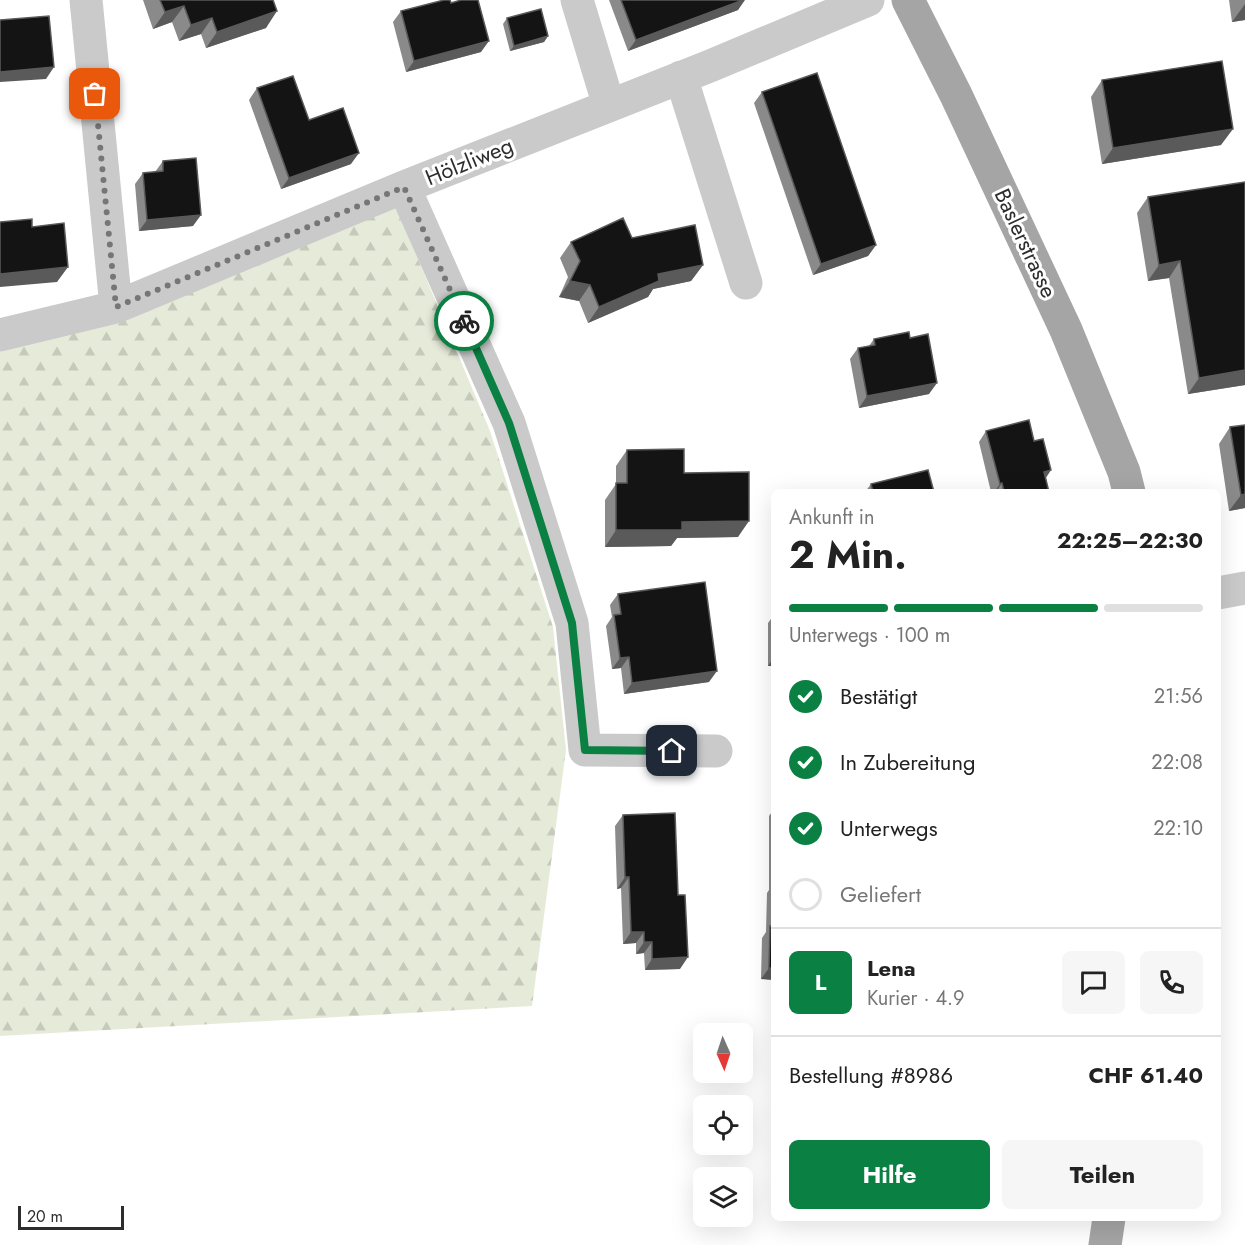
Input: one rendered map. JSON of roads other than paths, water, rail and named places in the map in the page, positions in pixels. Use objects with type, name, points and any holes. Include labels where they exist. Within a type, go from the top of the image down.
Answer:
[{"type":"main road","name":"Baslerstrasse","points":[[908,0],[956,95],[1066,330],[1124,472],[1128,489]]},
{"type":"main road","points":[[1105,1245],[1108,1221]]},
{"type":"street","points":[[86,0],[116,307]]},
{"type":"street","points":[[577,0],[609,106]]},
{"type":"street","name":"Hölzliweg","points":[[0,335],[116,307],[404,187],[681,78],[868,0]]},
{"type":"street","points":[[681,78],[746,283]]},
{"type":"street","points":[[404,187],[509,423],[572,623],[585,750],[716,751]]},
{"type":"street","points":[[1221,592],[1245,588]]}]
